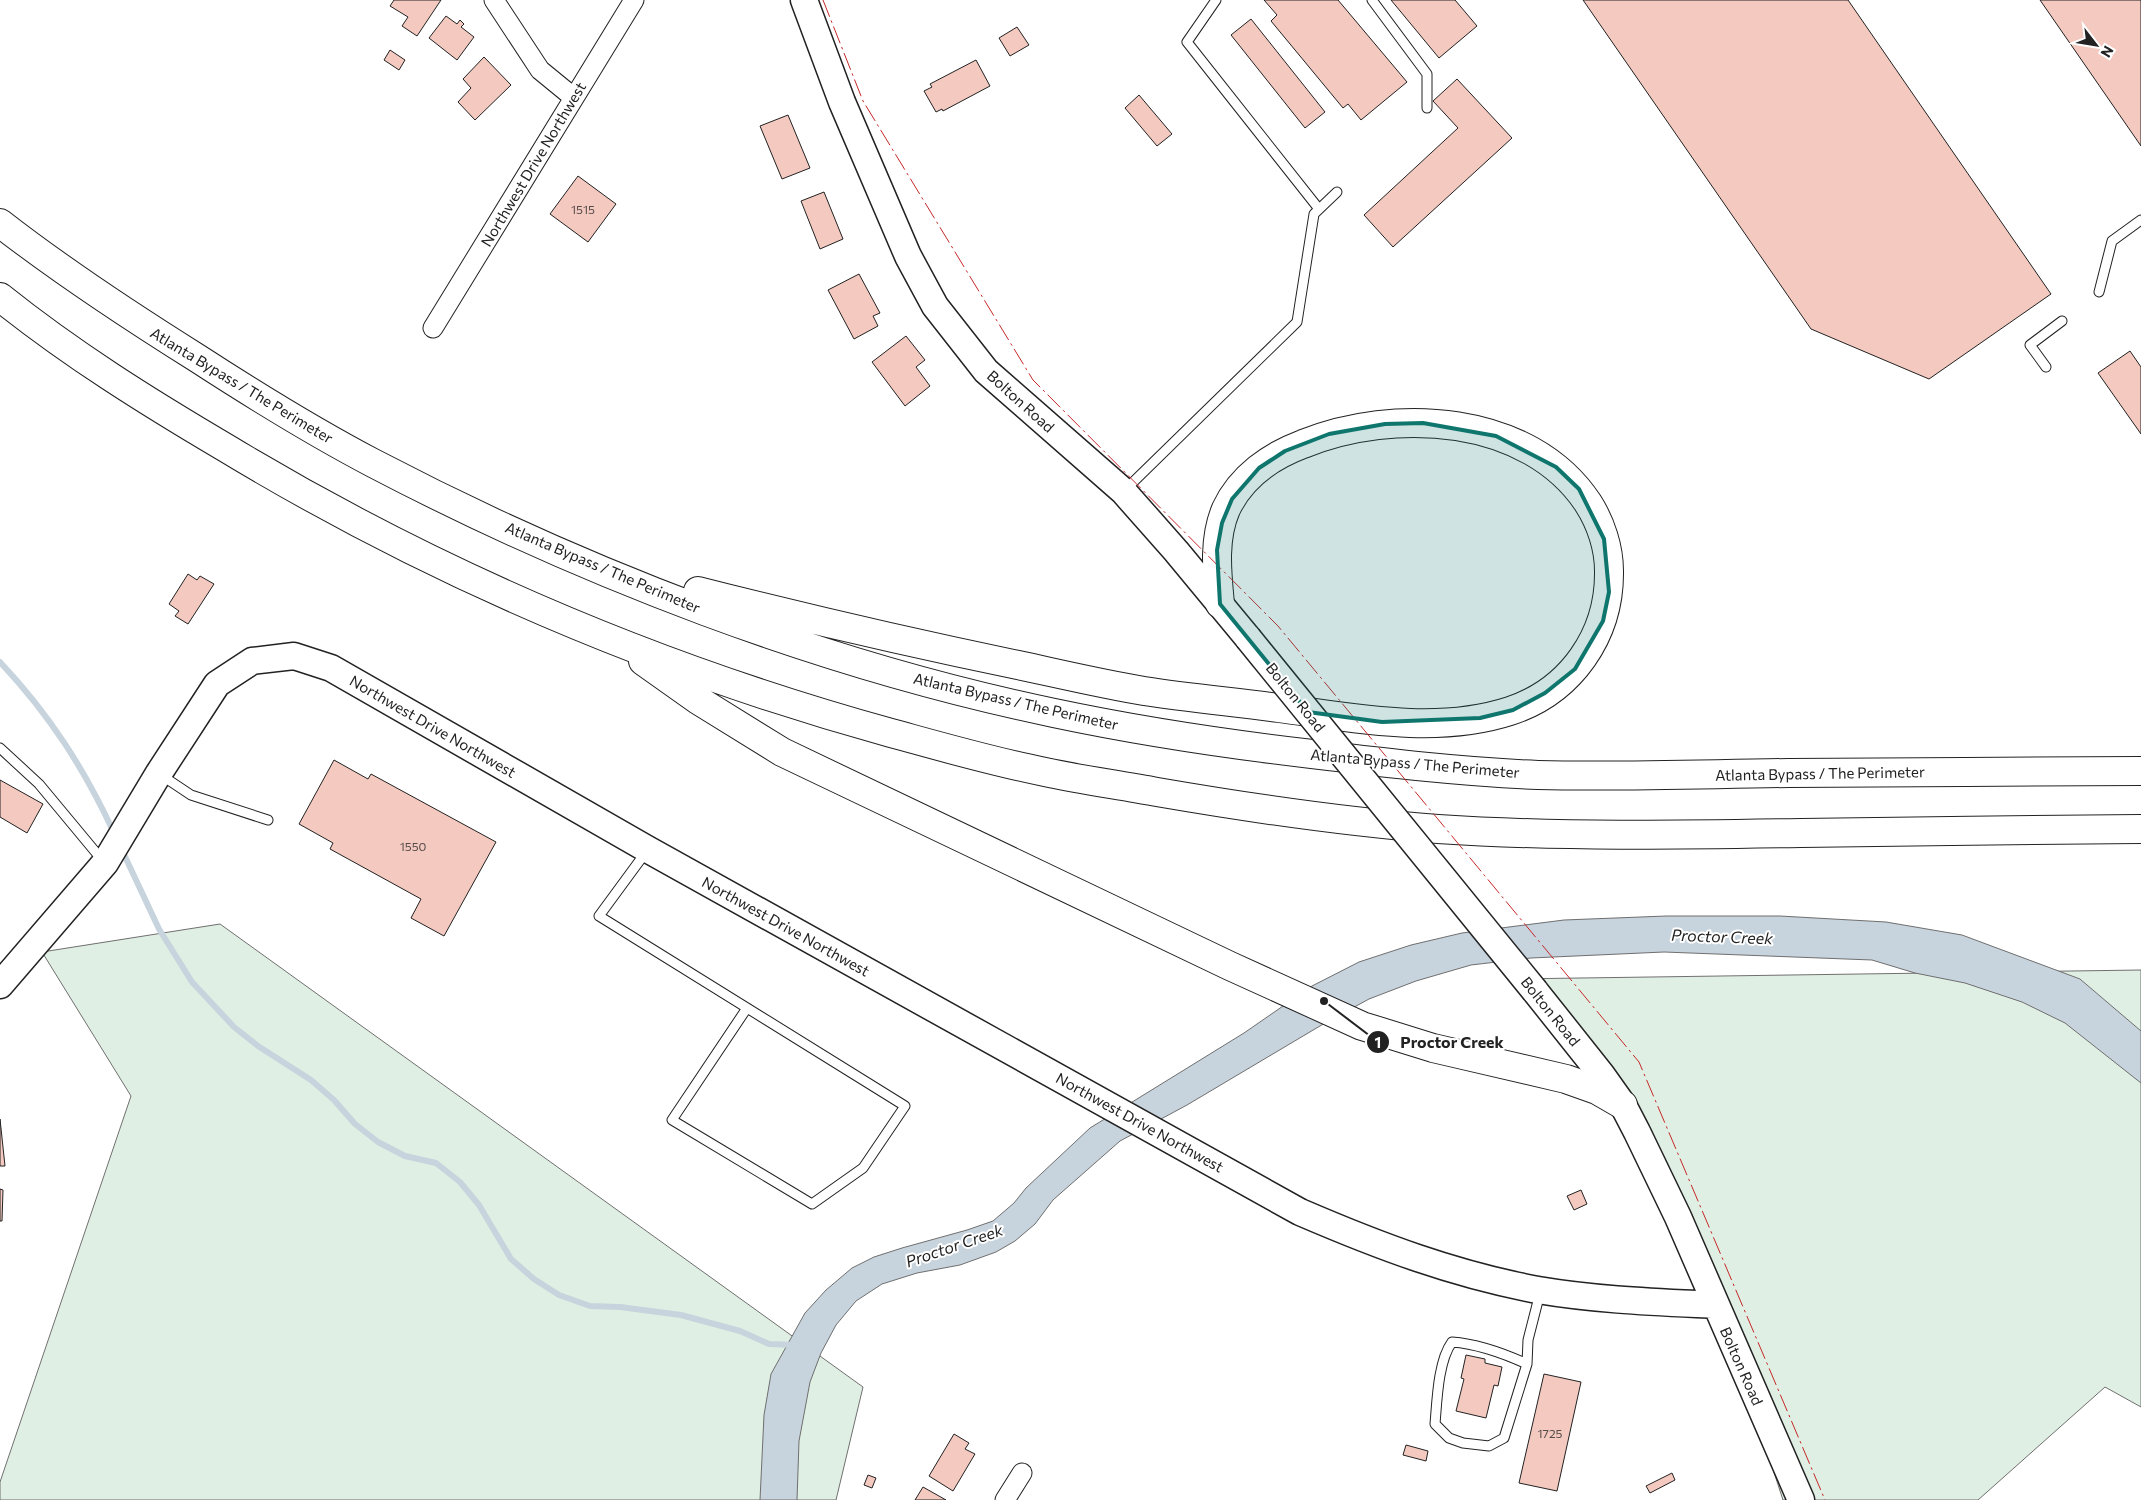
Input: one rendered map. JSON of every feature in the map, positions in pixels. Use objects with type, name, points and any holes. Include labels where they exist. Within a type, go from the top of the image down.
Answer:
[{"type":"highway","name":"Atlanta Bypass / The Perimeter","points":[[0,223],[83,284],[163,337],[302,423],[372,462],[456,504],[659,594],[859,662],[947,688],[1052,713],[1148,731],[1388,764],[1537,774],[1666,775],[2141,770]]},
{"type":"highway","points":[[0,297],[29,320],[168,414],[337,512],[474,579],[615,641],[775,698],[850,722],[946,748],[1045,772],[1247,808],[1440,829],[1581,834],[2141,829]]},
{"type":"highway","points":[[586,563],[923,645],[1142,691],[1382,722],[1438,723],[1480,718],[1513,710],[1546,693],[1576,669],[1593,643],[1603,621],[1609,592],[1609,565],[1604,539],[1593,512],[1578,489],[1556,467],[1537,455],[1496,436],[1465,428],[1423,423],[1384,424],[1347,430],[1285,451],[1249,477],[1232,499],[1225,511],[1222,523],[1217,550],[1220,604]]},
{"type":"highway","points":[[615,641],[698,700],[782,752],[1230,966],[1362,1026],[1433,1048],[1566,1079],[1597,1090],[1623,1105]]},
{"type":"street","points":[[494,0],[540,70],[573,97]]},
{"type":"street","name":"Northwest Drive Northwest","points":[[432,328],[634,0]]},
{"type":"street","name":"Bolton Road","points":[[804,0],[842,102],[908,256],[935,306],[986,371],[1123,492],[1220,604],[1535,991],[1601,1074],[1623,1105],[1678,1217],[1801,1500]]},
{"type":"street","name":"Northwest Drive Northwest","points":[[0,985],[105,863],[217,684],[252,661],[294,656],[331,668],[647,850],[1300,1212],[1380,1246],[1458,1272],[1540,1290],[1622,1301],[1716,1305]]},
{"type":"street","points":[[1005,1500],[1022,1473]]},
{"type":"lane","points":[[1216,0],[1187,42],[1319,209]]},
{"type":"lane","points":[[1372,0],[1427,74],[1427,108]]},
{"type":"lane","points":[[1123,492],[1297,322],[1314,214],[1337,192]]},
{"type":"lane","points":[[2098,292],[2112,241],[2141,220]]},
{"type":"lane","points":[[2046,368],[2030,345],[2062,321]]},
{"type":"lane","points":[[0,748],[39,784],[105,863]]},
{"type":"lane","points":[[159,774],[191,795],[268,820]]},
{"type":"lane","points":[[647,850],[599,916],[905,1106],[863,1168],[812,1204],[672,1120],[747,1008]]},
{"type":"lane","points":[[1526,1364],[1510,1356],[1472,1343],[1452,1342],[1446,1350],[1435,1424],[1449,1438],[1463,1442],[1489,1446],[1504,1438],[1526,1364],[1528,1340],[1540,1290]]},
{"type":"highlighted area","points":[[1423,423],[1496,436],[1556,467],[1579,489],[1604,539],[1609,592],[1603,621],[1575,669],[1545,693],[1513,710],[1480,718],[1382,722],[1308,712],[1220,604],[1217,550],[1222,523],[1232,499],[1259,468],[1285,451],[1329,434],[1385,424]]},
{"type":"green space","points":[[220,924],[863,1387],[836,1500],[0,1500],[0,1482],[131,1096],[42,952]]},
{"type":"green space","points":[[2141,970],[2141,1407],[2105,1387],[1978,1500],[1783,1500],[1730,1337],[1651,1129],[1511,979]]},
{"type":"water","points":[[1666,916],[1780,916],[1886,922],[1962,935],[2080,979],[2141,1031],[2141,1083],[2065,1023],[2022,1002],[1965,983],[1915,973],[1872,960],[1664,952],[1531,958],[1471,965],[1416,981],[1369,999],[1187,1105],[1120,1141],[1053,1200],[1035,1224],[1015,1241],[996,1252],[960,1265],[917,1273],[882,1284],[856,1301],[836,1325],[821,1353],[810,1382],[799,1441],[797,1500],[760,1500],[764,1415],[771,1374],[805,1313],[826,1290],[852,1268],[874,1257],[993,1221],[1014,1203],[1026,1188],[1090,1128],[1244,1033],[1312,986],[1359,962],[1411,945],[1462,933],[1564,920]]},
{"type":"building","points":[[394,0],[441,0],[417,36],[402,26],[408,17],[390,6]]},
{"type":"building","points":[[1264,0],[1338,0],[1407,82],[1361,120],[1348,104],[1343,108],[1271,21],[1277,15]]},
{"type":"building","points":[[1391,0],[1455,0],[1477,26],[1439,58]]},
{"type":"building","points":[[1583,0],[1848,0],[2051,294],[1929,379],[1811,329]]},
{"type":"building","points":[[2040,0],[2141,0],[2141,146]]},
{"type":"building","points":[[446,16],[457,24],[460,20],[464,24],[461,27],[474,37],[457,60],[429,38]]},
{"type":"building","points":[[1251,19],[1325,112],[1305,128],[1231,35]]},
{"type":"building","points":[[1017,27],[1029,45],[1010,56],[999,38]]},
{"type":"building","points":[[390,50],[405,60],[399,70],[384,60]]},
{"type":"building","points":[[484,57],[511,85],[475,120],[458,102],[471,88],[463,79]]},
{"type":"building","points":[[976,60],[990,86],[943,111],[942,109],[936,112],[924,91],[932,87],[930,84]]},
{"type":"building","points":[[1457,79],[1512,138],[1393,247],[1364,215],[1458,128],[1433,101]]},
{"type":"building","points":[[1139,95],[1172,134],[1157,146],[1125,108]]},
{"type":"building","points":[[788,115],[810,168],[782,179],[760,126]]},
{"type":"building","points":[[578,176],[616,204],[588,242],[550,214]]},
{"type":"building","points":[[824,192],[843,239],[820,249],[801,201]]},
{"type":"building","points":[[859,274],[880,313],[873,316],[878,326],[854,339],[828,290]]},
{"type":"building","points":[[906,336],[925,360],[916,367],[930,386],[905,406],[872,362]]},
{"type":"building","points":[[2130,351],[2141,367],[2141,434],[2098,373]]},
{"type":"building","points":[[188,574],[197,580],[200,576],[214,584],[188,624],[175,616],[179,611],[169,604]]},
{"type":"building","points":[[334,760],[368,779],[371,774],[496,842],[444,936],[411,918],[421,899],[330,849],[333,843],[299,824]]},
{"type":"building","points":[[0,780],[43,804],[27,833],[0,817]]},
{"type":"building","points":[[0,1119],[5,1166],[0,1166]]},
{"type":"building","points":[[0,1189],[3,1190],[2,1221],[0,1221]]},
{"type":"building","points":[[1581,1190],[1587,1204],[1574,1210],[1567,1196]]},
{"type":"building","points":[[1466,1355],[1485,1359],[1485,1363],[1502,1367],[1498,1386],[1494,1385],[1486,1418],[1456,1411],[1464,1379],[1461,1378]]},
{"type":"building","points":[[1544,1374],[1581,1382],[1557,1491],[1519,1483]]},
{"type":"building","points":[[954,1434],[969,1443],[965,1449],[975,1454],[953,1491],[929,1476]]},
{"type":"building","points":[[1406,1445],[1428,1451],[1426,1461],[1403,1455]]},
{"type":"building","points":[[1672,1473],[1675,1480],[1650,1493],[1646,1486]]},
{"type":"building","points":[[868,1475],[876,1478],[872,1488],[864,1485]]},
{"type":"building","points":[[923,1487],[946,1500],[915,1500]]},
{"type":"waterway","points":[[0,662],[50,722],[78,764],[114,833]]},
{"type":"waterway","points":[[121,848],[159,929],[192,982],[234,1027],[258,1046],[311,1080],[334,1100],[355,1124],[378,1142],[405,1156],[436,1163],[460,1182],[479,1205],[511,1259],[534,1279],[559,1295],[590,1306],[620,1307],[681,1315],[740,1331],[769,1344],[796,1345]]},
{"type":"power","points":[[823,0],[863,101],[1033,380],[1278,626],[1639,1062],[1825,1500]]},
{"type":"place","name":"Proctor Creek","points":[[1324,1001]]}]
